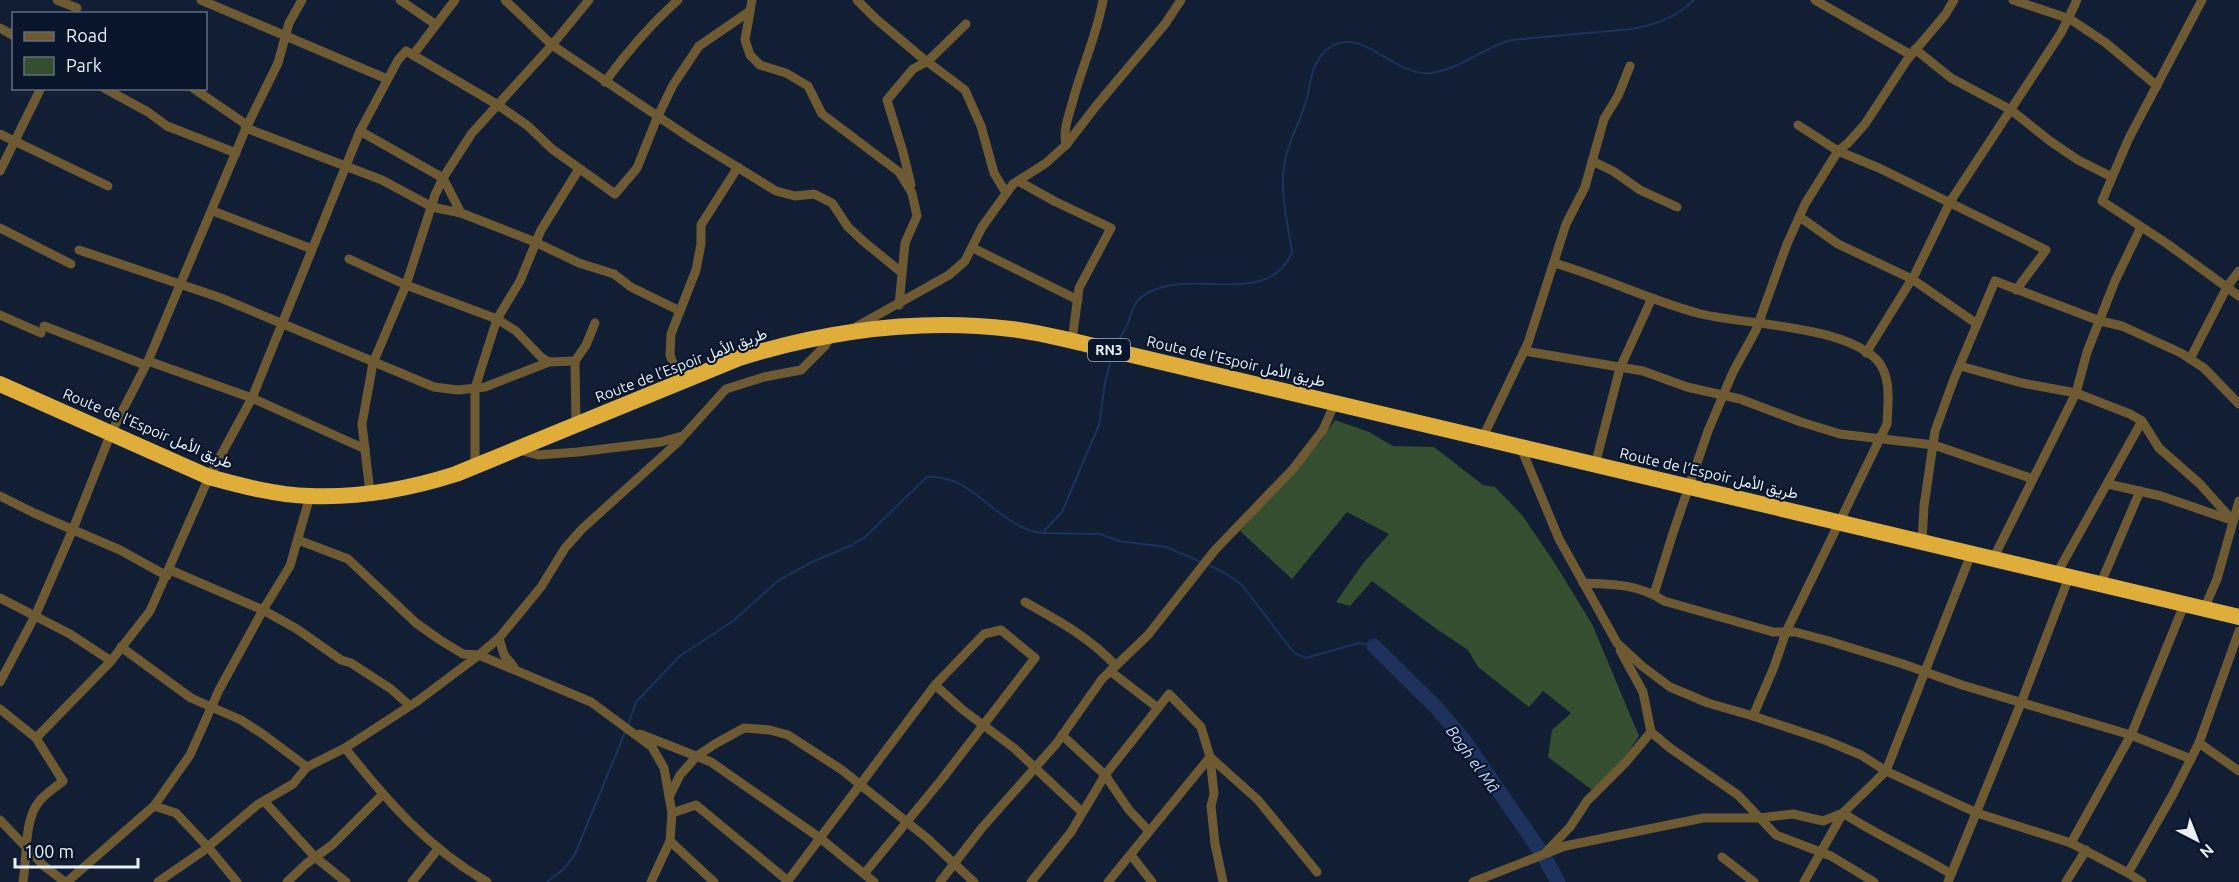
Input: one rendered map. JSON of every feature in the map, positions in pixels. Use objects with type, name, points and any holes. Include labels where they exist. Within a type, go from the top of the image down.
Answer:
[{"type":"highway","name":"Route de l’Espoir طريق الأمل","points":[[0,384],[209,477],[244,486],[310,496],[370,493],[429,482],[739,358],[781,345],[839,334],[936,326],[1013,329],[1072,341],[2239,617]]},
{"type":"street","points":[[57,0],[78,7]]},
{"type":"street","points":[[201,0],[286,37],[340,57],[387,79]]},
{"type":"street","points":[[0,682],[34,617],[73,529],[111,433],[147,363],[213,211],[246,128],[278,63],[289,23],[302,0]]},
{"type":"street","points":[[413,55],[455,0]]},
{"type":"street","points":[[505,0],[552,45],[657,118],[776,191],[795,196],[814,194],[832,203],[848,227],[901,272]]},
{"type":"street","points":[[370,493],[362,424],[373,363],[406,285],[435,195],[443,178],[472,133],[552,45],[589,0]]},
{"type":"street","points":[[605,82],[658,18],[678,0]]},
{"type":"street","points":[[753,0],[745,39],[750,55],[760,65],[786,72],[808,86],[822,114],[899,172],[912,193]]},
{"type":"street","points":[[857,0],[874,18],[965,90],[981,126],[994,173],[1006,193]]},
{"type":"street","points":[[1066,145],[1064,133],[1080,73],[1100,18],[1103,0]]},
{"type":"street","points":[[158,882],[208,847],[264,801],[293,784],[307,767],[345,748],[419,700],[499,638],[541,587],[565,548],[582,529],[642,477],[726,389],[764,376],[801,370],[839,334],[899,305],[949,275],[965,261],[982,227],[1012,184],[1046,163],[1066,145],[1165,24],[1181,0]]},
{"type":"street","points":[[1815,0],[1913,52],[1951,78],[2011,110],[2069,154],[2112,177]]},
{"type":"street","points":[[1654,594],[1673,533],[1723,395],[1759,323],[1787,244],[1805,204],[1838,151],[1865,124],[1913,52],[1945,15],[1954,0]]},
{"type":"street","points":[[2013,0],[2070,19],[2106,44],[2157,86]]},
{"type":"street","points":[[1866,353],[1912,279],[1950,202],[2070,19],[2077,0]]},
{"type":"street","points":[[2198,1],[2157,86],[2128,138],[2102,201],[2239,296]]},
{"type":"street","points":[[405,2],[435,24]]},
{"type":"street","points":[[36,738],[111,661],[150,611],[209,477],[252,398],[360,131],[387,79],[405,51],[498,105],[579,169],[615,194],[637,168],[673,86],[699,45],[750,11]]},
{"type":"street","points":[[899,305],[905,243],[917,216],[903,152],[887,100],[913,69],[928,61],[966,24]]},
{"type":"street","points":[[1482,438],[1524,351],[1566,224],[1586,187],[1604,119],[1618,96],[1630,66]]},
{"type":"street","points":[[0,171],[40,90]]},
{"type":"street","points":[[108,90],[148,112],[167,126],[236,153]]},
{"type":"street","points":[[196,90],[244,123],[246,128],[381,180],[432,207],[461,213],[535,242],[579,263],[614,274],[631,287],[680,311]]},
{"type":"street","points":[[1798,125],[1838,151],[1950,202],[2046,250],[2016,290]]},
{"type":"street","points":[[360,131],[443,178],[461,213]]},
{"type":"street","points":[[0,134],[108,186]]},
{"type":"street","points":[[1592,161],[1613,171],[1640,190],[1677,207]]},
{"type":"street","points":[[680,382],[670,355],[671,334],[696,270],[701,244],[701,225],[738,167]]},
{"type":"street","points":[[475,465],[475,388],[497,319],[520,281],[535,242],[579,169]]},
{"type":"street","points":[[1018,181],[1111,228],[1079,288],[1072,341]]},
{"type":"street","points":[[213,211],[312,249]]},
{"type":"street","points":[[1800,217],[1838,244],[1912,279],[1977,324]]},
{"type":"street","points":[[1993,559],[2076,393],[2087,352],[2115,281],[2141,226]]},
{"type":"street","points":[[0,228],[72,264]]},
{"type":"street","points":[[973,248],[1078,300]]},
{"type":"street","points":[[80,250],[221,297],[434,387],[458,390],[485,387],[549,362],[575,361]]},
{"type":"street","points":[[349,259],[406,285],[497,319],[516,330],[542,358],[549,362]]},
{"type":"street","points":[[1554,263],[1701,314],[1826,334],[1866,353],[1875,359],[1884,371],[1888,391],[1887,424],[1786,632],[1753,716]]},
{"type":"street","points":[[2190,359],[2227,286],[2239,271]]},
{"type":"street","points":[[1922,542],[1924,506],[1935,431],[1995,281],[2100,321],[2122,326],[2190,359],[2204,368],[2239,404]]},
{"type":"street","points":[[1595,465],[1620,368],[1652,298]]},
{"type":"street","points":[[0,315],[252,398],[365,449]]},
{"type":"street","points":[[576,425],[575,361],[586,345],[595,323]]},
{"type":"street","points":[[1524,351],[1643,371],[1687,387],[1740,399],[1840,434],[1934,445],[2033,479]]},
{"type":"street","points":[[1960,366],[2022,383],[2076,393],[2130,414],[2142,421],[2159,448],[2200,484],[2236,522]]},
{"type":"street","points":[[940,882],[981,829],[1056,744],[1095,688],[1148,635],[1238,524],[1293,469],[1323,430],[1335,403]]},
{"type":"street","points":[[1843,813],[1898,844],[1950,878],[2021,704],[2063,576],[2142,421]]},
{"type":"street","points":[[516,449],[538,455],[578,452],[662,442],[684,435]]},
{"type":"street","points":[[1521,448],[1559,539],[1643,692],[1651,732],[1670,748],[1738,795],[1776,835],[1822,852],[1874,882]]},
{"type":"street","points":[[2108,484],[2161,496],[2236,522]]},
{"type":"street","points":[[2100,585],[2140,491]]},
{"type":"street","points":[[0,496],[168,573],[263,610],[297,629],[341,660],[367,673],[391,689],[409,705]]},
{"type":"street","points":[[0,820],[44,866],[66,882],[154,806],[190,754],[212,706],[263,610],[290,566],[310,496]]},
{"type":"street","points":[[2204,609],[2217,579],[2236,522],[2239,501]]},
{"type":"street","points":[[298,540],[348,559],[416,623],[463,654],[479,655],[591,702],[652,747],[664,768],[672,813],[670,841],[651,882]]},
{"type":"street","points":[[1804,882],[1843,813],[1886,771],[1971,554]]},
{"type":"street","points":[[1582,583],[1626,585],[1654,594],[1664,601],[1735,623],[1773,632],[1795,632],[1829,641],[2021,704],[2132,735],[2191,759]]},
{"type":"street","points":[[0,598],[70,634],[111,661]]},
{"type":"street","points":[[1025,602],[1103,652],[1113,669],[1158,708]]},
{"type":"street","points":[[2071,843],[2132,735],[2184,605]]},
{"type":"street","points":[[672,813],[696,805],[788,881],[935,685],[984,634],[1001,630],[1035,658],[864,874]]},
{"type":"street","points":[[2128,873],[2199,743],[2239,631]]},
{"type":"street","points":[[499,638],[504,655],[515,669]]},
{"type":"street","points":[[1617,643],[1670,687],[1708,704],[1825,740],[1861,755],[1886,771],[1977,813],[2071,843],[2140,881]]},
{"type":"street","points":[[121,647],[191,698],[212,706],[264,735],[307,767]]},
{"type":"street","points":[[935,685],[963,710],[1014,748],[1082,812]]},
{"type":"street","points":[[1031,882],[1071,832],[1106,775],[1168,694],[1202,727],[1210,757],[1214,794],[1211,806],[1215,844],[1223,882]]},
{"type":"street","points":[[0,709],[36,738],[63,781],[39,801],[33,811],[23,882]]},
{"type":"street","points":[[669,797],[680,775],[697,756],[744,728],[770,730],[788,735],[860,784],[955,863],[974,882]]},
{"type":"street","points":[[627,729],[697,756],[720,768],[820,838],[874,882]]},
{"type":"street","points":[[1543,855],[1570,826],[1587,801],[1626,762],[1651,732]]},
{"type":"street","points":[[1062,735],[1106,775],[1130,810],[1148,830]]},
{"type":"street","points":[[2199,743],[2239,771]]},
{"type":"street","points":[[345,748],[382,795],[438,849],[487,882]]},
{"type":"street","points":[[1108,882],[1148,830],[1210,757]]},
{"type":"street","points":[[1210,757],[1258,800],[1317,872]]},
{"type":"street","points":[[287,882],[332,845],[382,795]]},
{"type":"street","points":[[264,801],[315,857],[346,882]]},
{"type":"street","points":[[154,806],[176,813],[237,882]]},
{"type":"street","points":[[1473,882],[1565,846],[1703,818],[1758,818],[1793,813],[1823,821],[1843,813]]},
{"type":"street","points":[[670,841],[714,882]]},
{"type":"street","points":[[412,882],[438,849]]},
{"type":"street","points":[[2066,882],[2086,850]]},
{"type":"street","points":[[1131,855],[1152,882]]},
{"type":"street","points":[[1722,857],[1754,882]]},
{"type":"green space","points":[[1335,420],[1369,432],[1393,446],[1434,447],[1483,485],[1495,487],[1522,515],[1592,624],[1639,736],[1623,760],[1592,790],[1548,757],[1552,730],[1571,713],[1543,691],[1529,707],[1478,667],[1468,650],[1372,581],[1350,606],[1336,602],[1364,562],[1389,534],[1347,512],[1292,579],[1240,531],[1320,442]]},
{"type":"waterway","points":[[1118,341],[1138,300],[1155,289],[1176,285],[1243,284],[1263,280],[1280,270],[1292,252],[1284,198],[1283,177],[1286,158],[1307,96],[1311,76],[1322,54],[1329,48],[1346,42],[1356,43],[1408,69],[1431,73],[1462,63],[1511,40],[1632,29],[1649,25],[1673,16],[1694,0]]},
{"type":"waterway","points":[[628,725],[636,702],[680,656],[733,621],[779,580],[865,537],[927,477],[943,478],[958,483],[1012,522],[1042,533],[1062,512],[1099,425],[1110,363]]},
{"type":"waterway","points":[[1044,533],[1100,534],[1119,541],[1166,547],[1201,562]]},
{"type":"waterway","points":[[1207,564],[1242,585],[1294,653],[1306,658],[1359,643],[1374,646]]},
{"type":"waterway","name":"Bogh el Mâ","points":[[1374,646],[1436,707],[1463,739],[1543,855],[1558,882]]},
{"type":"waterway","points":[[547,882],[565,868],[575,854],[626,730]]}]
